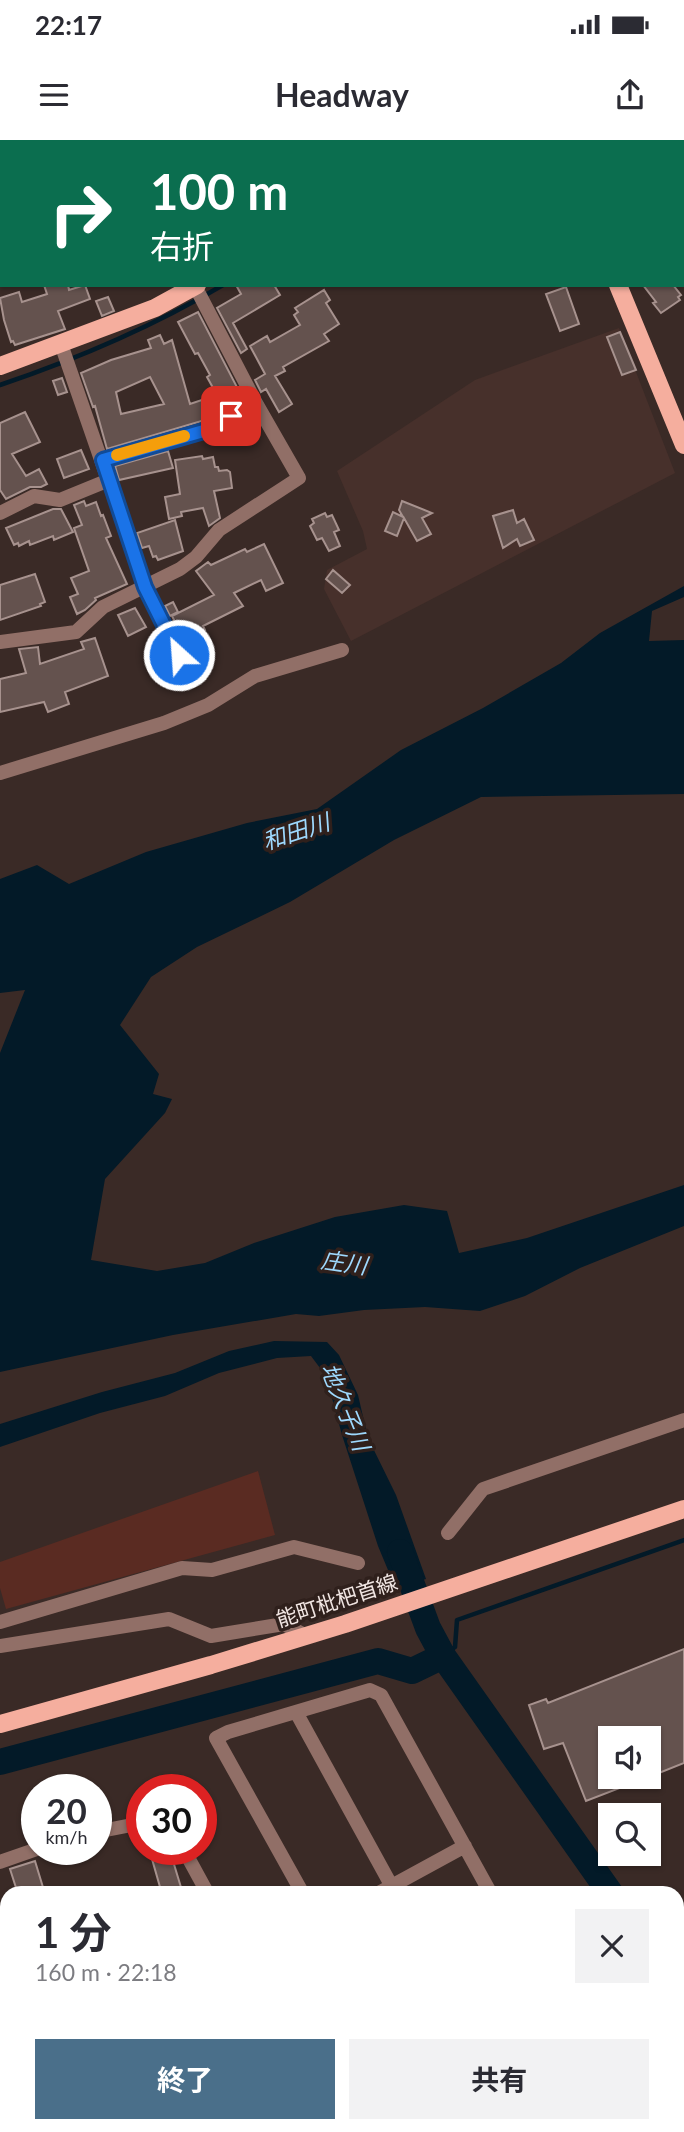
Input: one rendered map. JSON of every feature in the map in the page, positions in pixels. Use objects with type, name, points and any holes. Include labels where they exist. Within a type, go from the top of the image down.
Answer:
[{"type":"main road","points":[[0,366],[155,308],[194,287]]},
{"type":"main road","points":[[619,287],[684,445]]},
{"type":"main road","name":"能町枇杷首線","points":[[0,1724],[306,1636],[684,1509]]},
{"type":"street","points":[[0,642],[76,632],[103,607],[180,569],[196,557],[219,530],[299,478],[256,403],[197,287]]},
{"type":"street","points":[[61,344],[145,587],[179,655]]},
{"type":"street","points":[[103,460],[207,430],[256,403]]},
{"type":"street","points":[[0,513],[34,496],[60,500],[109,480]]},
{"type":"street","points":[[0,773],[164,723],[208,705],[255,676],[342,650]]},
{"type":"street","points":[[448,1533],[483,1489],[684,1420]]},
{"type":"street","points":[[0,1622],[182,1568],[212,1570],[294,1546],[358,1563]]},
{"type":"street","points":[[0,1647],[169,1619],[211,1636],[285,1624],[306,1636]]},
{"type":"street","points":[[299,1886],[216,1738],[228,1732],[370,1690],[381,1695],[487,1886]]},
{"type":"street","points":[[296,1712],[392,1886]]},
{"type":"street","points":[[400,1886],[465,1846]]},
{"type":"street","points":[[0,1862],[21,1855]]},
{"type":"street","points":[[192,1865],[204,1886]]},
{"type":"shaded area","points":[[619,328],[675,473],[351,641],[324,589],[327,570],[367,549],[363,531],[337,471],[475,380]]},
{"type":"shaded area","points":[[258,1471],[275,1535],[6,1609],[0,1588],[0,1562]]},
{"type":"water","points":[[684,586],[684,597],[652,611],[649,641],[684,640],[684,794],[481,797],[394,840],[290,902],[197,947],[151,977],[120,1025],[159,1074],[153,1094],[172,1099],[165,1113],[105,1179],[91,1260],[157,1271],[205,1263],[254,1243],[335,1217],[404,1205],[447,1211],[459,1253],[527,1238],[684,1185],[684,1226],[580,1268],[525,1296],[480,1311],[425,1307],[364,1310],[319,1316],[296,1314],[173,1335],[0,1372],[0,1053],[25,990],[0,993],[0,879],[37,865],[69,884],[146,852],[247,823],[317,809],[401,750],[483,708],[561,663],[600,633]]},
{"type":"water","points":[[274,1341],[327,1342],[339,1355],[358,1395],[368,1438],[396,1495],[426,1579],[391,1589],[393,1582],[378,1546],[326,1376],[311,1356],[277,1358],[219,1373],[165,1396],[100,1413],[0,1447],[0,1424],[102,1392],[175,1373],[229,1351]]},
{"type":"building","points":[[45,287],[68,287],[69,290],[86,287],[90,299],[58,311],[65,329],[15,345],[11,342],[0,298],[19,292],[22,302],[47,294]]},
{"type":"building","points":[[237,287],[275,287],[280,295],[233,323],[247,349],[241,353],[217,308],[241,294]]},
{"type":"building","points":[[566,287],[579,324],[560,331],[546,294]]},
{"type":"building","points":[[645,287],[675,287],[681,295],[678,297],[680,300],[661,313],[653,303],[656,302]]},
{"type":"building","points":[[324,290],[330,300],[326,303],[339,324],[324,334],[329,341],[283,367],[285,371],[275,376],[292,404],[279,412],[266,389],[261,392],[255,380],[265,374],[250,346],[267,336],[270,342],[300,325],[294,315],[298,312],[295,308]]},
{"type":"building","points":[[108,297],[114,311],[102,316],[96,301]]},
{"type":"building","points":[[198,312],[240,393],[228,399],[230,404],[208,415],[209,418],[205,420],[107,449],[95,406],[93,407],[81,373],[111,360],[151,348],[148,340],[160,335],[164,344],[172,340],[190,404],[217,395],[207,377],[210,375],[178,322]],"holes":[[[150,377],[164,404],[121,414],[116,392]]]},
{"type":"building","points":[[620,332],[636,370],[622,375],[607,337]]},
{"type":"building","points":[[62,378],[67,392],[58,395],[53,381]]},
{"type":"building","points":[[25,412],[40,442],[12,454],[26,476],[39,469],[47,484],[30,487],[6,499],[0,490],[0,423]]},
{"type":"building","points":[[81,450],[89,469],[64,478],[57,459]]},
{"type":"building","points":[[168,451],[173,468],[119,480],[115,466]]},
{"type":"building","points":[[202,456],[203,459],[213,457],[215,467],[218,467],[219,471],[230,472],[232,488],[214,491],[220,518],[209,526],[203,508],[181,512],[182,516],[169,519],[165,497],[180,494],[175,460]]},
{"type":"building","points":[[84,501],[86,506],[96,502],[101,516],[103,515],[111,536],[106,538],[127,584],[95,598],[85,610],[77,614],[70,597],[78,594],[71,578],[89,571],[74,528],[82,525],[74,505]]},
{"type":"building","points":[[402,501],[432,513],[422,518],[431,534],[417,541],[404,518],[397,536],[385,531],[393,512],[403,517],[399,510]]},
{"type":"building","points":[[53,509],[61,509],[73,532],[54,540],[53,536],[30,545],[29,541],[19,546],[18,543],[14,545],[6,528]]},
{"type":"building","points":[[513,510],[517,523],[524,519],[534,540],[520,546],[517,539],[503,548],[493,516]]},
{"type":"building","points":[[325,513],[327,517],[332,515],[339,530],[334,532],[340,546],[329,551],[322,538],[317,540],[310,526],[314,523],[312,519]]},
{"type":"building","points":[[175,520],[183,551],[158,560],[156,556],[153,557],[149,546],[142,548],[137,533]]},
{"type":"building","points":[[264,544],[283,583],[266,591],[261,580],[234,593],[243,606],[203,626],[205,630],[184,640],[172,616],[214,595],[196,571],[208,562],[211,565],[245,549],[247,552]]},
{"type":"building","points":[[333,570],[350,585],[342,593],[326,579]]},
{"type":"building","points":[[35,574],[45,602],[40,604],[41,606],[0,620],[0,585]]},
{"type":"building","points":[[173,602],[178,612],[170,616],[165,606]]},
{"type":"building","points":[[135,608],[146,627],[128,636],[118,615]]},
{"type":"building","points":[[95,638],[108,676],[65,692],[69,704],[48,712],[44,702],[0,712],[0,679],[26,673],[19,649],[38,647],[40,664],[84,649],[81,642]]},
{"type":"building","points":[[684,1649],[684,1763],[661,1772],[661,1726],[598,1726],[598,1789],[617,1789],[586,1801],[563,1743],[544,1749],[529,1705],[546,1699],[548,1703]]},
{"type":"building","points":[[36,1865],[43,1886],[15,1886],[10,1869]]},
{"type":"building","points":[[154,1865],[174,1865],[181,1886],[160,1886]]},
{"type":"waterway","points":[[0,385],[114,341],[219,287]]},
{"type":"waterway","points":[[443,1656],[455,1647],[457,1620],[684,1540]]},
{"type":"waterway","name":"地久子川","points":[[400,1552],[428,1628],[443,1656],[605,1886]]},
{"type":"waterway","name":"地久子川","points":[[0,1762],[378,1661],[412,1671],[443,1656]]},
{"type":"slow traffic","points":[[117,455],[184,436]]},
{"type":"route","points":[[179,655],[145,587],[103,460],[207,430],[231,416]]},
{"type":"water label","name":"和田川","points":[[296,832]]},
{"type":"water label","name":"庄川","points":[[344,1263]]}]
